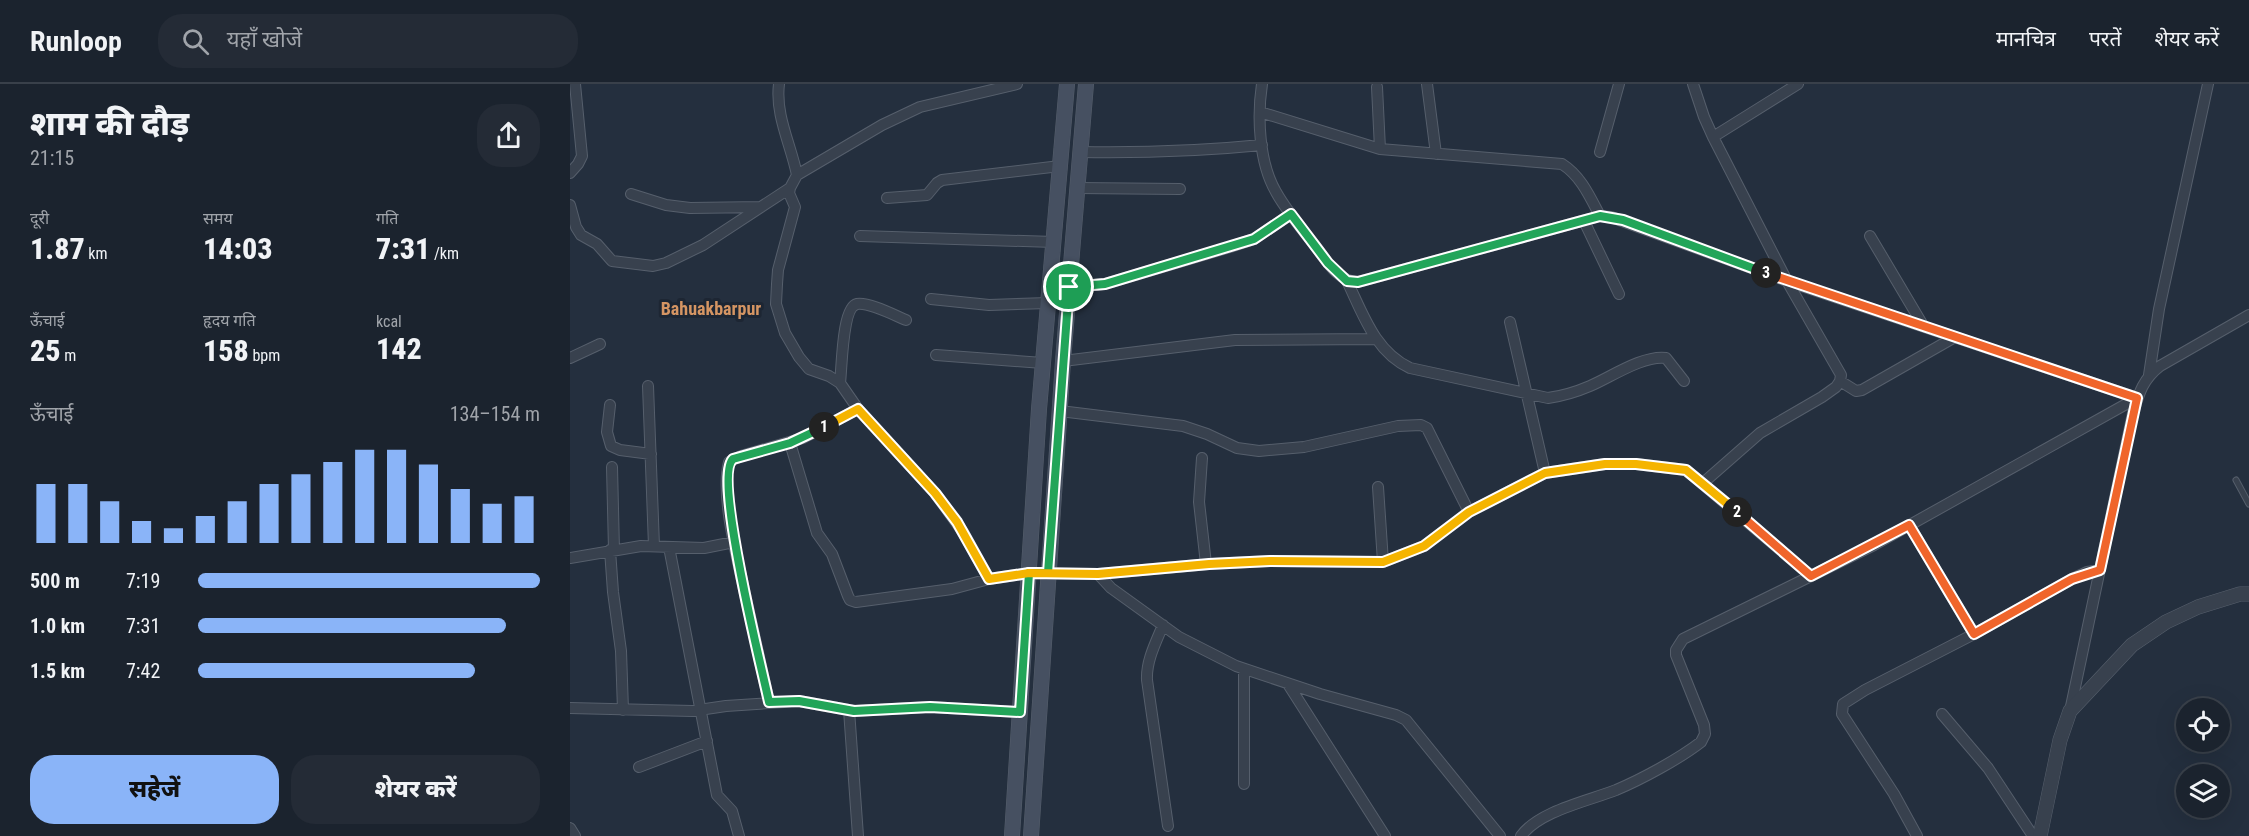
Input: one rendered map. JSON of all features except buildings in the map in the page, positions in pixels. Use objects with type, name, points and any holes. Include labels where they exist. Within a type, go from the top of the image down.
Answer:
[{"type":"main road","points":[[1012,836],[1043,363],[1067,84]]},
{"type":"main road","points":[[1031,836],[1063,361],[1086,84]]},
{"type":"street","points":[[570,173],[582,156],[575,84]]},
{"type":"street","points":[[779,84],[778,94],[783,125],[797,176]]},
{"type":"street","points":[[989,579],[957,522],[935,493],[858,409],[840,383],[829,376],[809,369],[799,357],[779,318],[776,304],[778,270],[795,207],[789,193],[797,176],[882,125],[920,107],[1017,84]]},
{"type":"street","points":[[1262,84],[1260,112],[1263,145],[1275,191],[1328,263],[1347,281],[1375,339],[1398,363],[1410,368],[1548,398],[1562,396],[1658,357],[1666,358],[1684,381]]},
{"type":"street","points":[[1426,84],[1437,154]]},
{"type":"street","points":[[1600,152],[1619,84]]},
{"type":"street","points":[[1693,84],[1713,137],[1787,281],[1840,375],[1840,381],[1822,397],[1760,434],[1703,483]]},
{"type":"street","points":[[1713,137],[1798,84]]},
{"type":"street","points":[[2148,375],[2159,309],[2208,84]]},
{"type":"street","points":[[1377,87],[1380,149]]},
{"type":"street","points":[[1260,112],[1380,149],[1562,164],[1580,179],[1600,216]]},
{"type":"street","points":[[1080,152],[1210,150],[1263,145]]},
{"type":"street","points":[[887,198],[927,195],[942,180],[1060,166]]},
{"type":"street","points":[[570,205],[576,227],[581,235],[597,244],[612,261],[653,266],[666,263],[703,245],[790,188]]},
{"type":"street","points":[[1077,188],[1180,189]]},
{"type":"street","points":[[631,194],[666,205],[690,208],[761,207]]},
{"type":"street","points":[[1069,287],[1105,284],[1254,239],[1291,214]]},
{"type":"street","points":[[1347,281],[1358,282],[1600,216],[1623,220],[1787,281],[2137,398]]},
{"type":"street","points":[[1584,221],[1619,294]]},
{"type":"street","points":[[861,236],[1054,242]]},
{"type":"street","points":[[1870,236],[1924,327]]},
{"type":"street","points":[[931,299],[980,305],[1048,303]]},
{"type":"street","points":[[840,383],[846,319],[851,307],[855,304],[865,304],[906,320]]},
{"type":"street","points":[[2040,836],[2060,740],[2070,711],[2141,386],[2148,375],[2160,366],[2249,315]]},
{"type":"street","points":[[1510,322],[1545,473]]},
{"type":"street","points":[[1840,381],[1856,391],[1862,390],[1955,338]]},
{"type":"street","points":[[1063,361],[1235,340],[1375,339]]},
{"type":"street","points":[[570,358],[600,344]]},
{"type":"street","points":[[936,355],[1043,363]]},
{"type":"street","points":[[648,386],[654,546]]},
{"type":"street","points":[[1521,836],[1531,826],[1556,812],[1633,782],[1701,742],[1705,734],[1704,725],[1676,656],[1683,639],[1909,525],[2137,398]]},
{"type":"street","points":[[610,405],[607,432],[610,446],[620,450],[651,454]]},
{"type":"street","points":[[769,702],[734,542],[727,476],[729,462],[741,456],[790,443],[858,409]]},
{"type":"street","points":[[1060,411],[1183,426],[1237,448],[1258,451],[1304,447],[1398,426],[1421,425],[1427,428],[1469,512]]},
{"type":"street","points":[[790,443],[817,533],[832,554],[850,600],[862,601],[907,596],[1029,573],[1098,574],[1206,564],[1270,561],[1383,562],[1424,546],[1469,512],[1545,473],[1605,464],[1636,464],[1686,470],[1811,576]]},
{"type":"street","points":[[1202,458],[1198,502],[1206,564]]},
{"type":"street","points":[[612,467],[613,592],[621,651],[623,710]]},
{"type":"street","points":[[1378,488],[1383,562]]},
{"type":"street","points":[[1909,525],[1974,634]]},
{"type":"street","points":[[570,558],[612,550],[654,546],[704,549],[734,542]]},
{"type":"street","points":[[669,547],[717,795],[732,811],[739,836]]},
{"type":"street","points":[[1917,836],[1899,803],[1842,714],[1841,708],[1848,699],[1974,634],[2072,579],[2100,570]]},
{"type":"street","points":[[1098,574],[1111,588],[1179,637],[1244,669],[1288,684],[1396,714],[1406,720],[1500,836]]},
{"type":"street","points":[[2070,711],[2132,645],[2166,622],[2198,607],[2240,594],[2249,594]]},
{"type":"street","points":[[1163,625],[1146,671],[1168,826]]},
{"type":"street","points":[[1244,669],[1244,784]]},
{"type":"street","points":[[1288,684],[1385,836]]},
{"type":"street","points":[[570,708],[702,710],[799,701],[849,710],[930,707],[1020,712]]},
{"type":"street","points":[[849,710],[858,836]]},
{"type":"street","points":[[1942,714],[1988,768],[2033,836]]},
{"type":"street","points":[[639,767],[707,741]]},
{"type":"street","points":[[570,828],[575,836]]},
{"type":"lane","points":[[2236,480],[2249,504]]},
{"type":"district","name":"Bahuakbarpur","points":[[711,309]]},
{"type":"route","points":[[1069,287],[1048,573],[1029,573],[1020,712],[930,707],[854,711],[799,701],[769,702],[734,542],[727,476],[729,462],[741,456],[803,438],[858,409],[935,493],[957,522],[989,579],[1029,573],[1098,574],[1270,561],[1383,562],[1401,557],[1424,546],[1469,512],[1545,473],[1605,464],[1636,464],[1686,470],[1694,475],[1811,576],[1909,525],[1974,634],[2072,579],[2100,570],[2137,398],[1787,281],[1611,217],[1600,216],[1358,282],[1347,281],[1340,276],[1291,214],[1254,239],[1230,247],[1105,284],[1069,287]]}]
